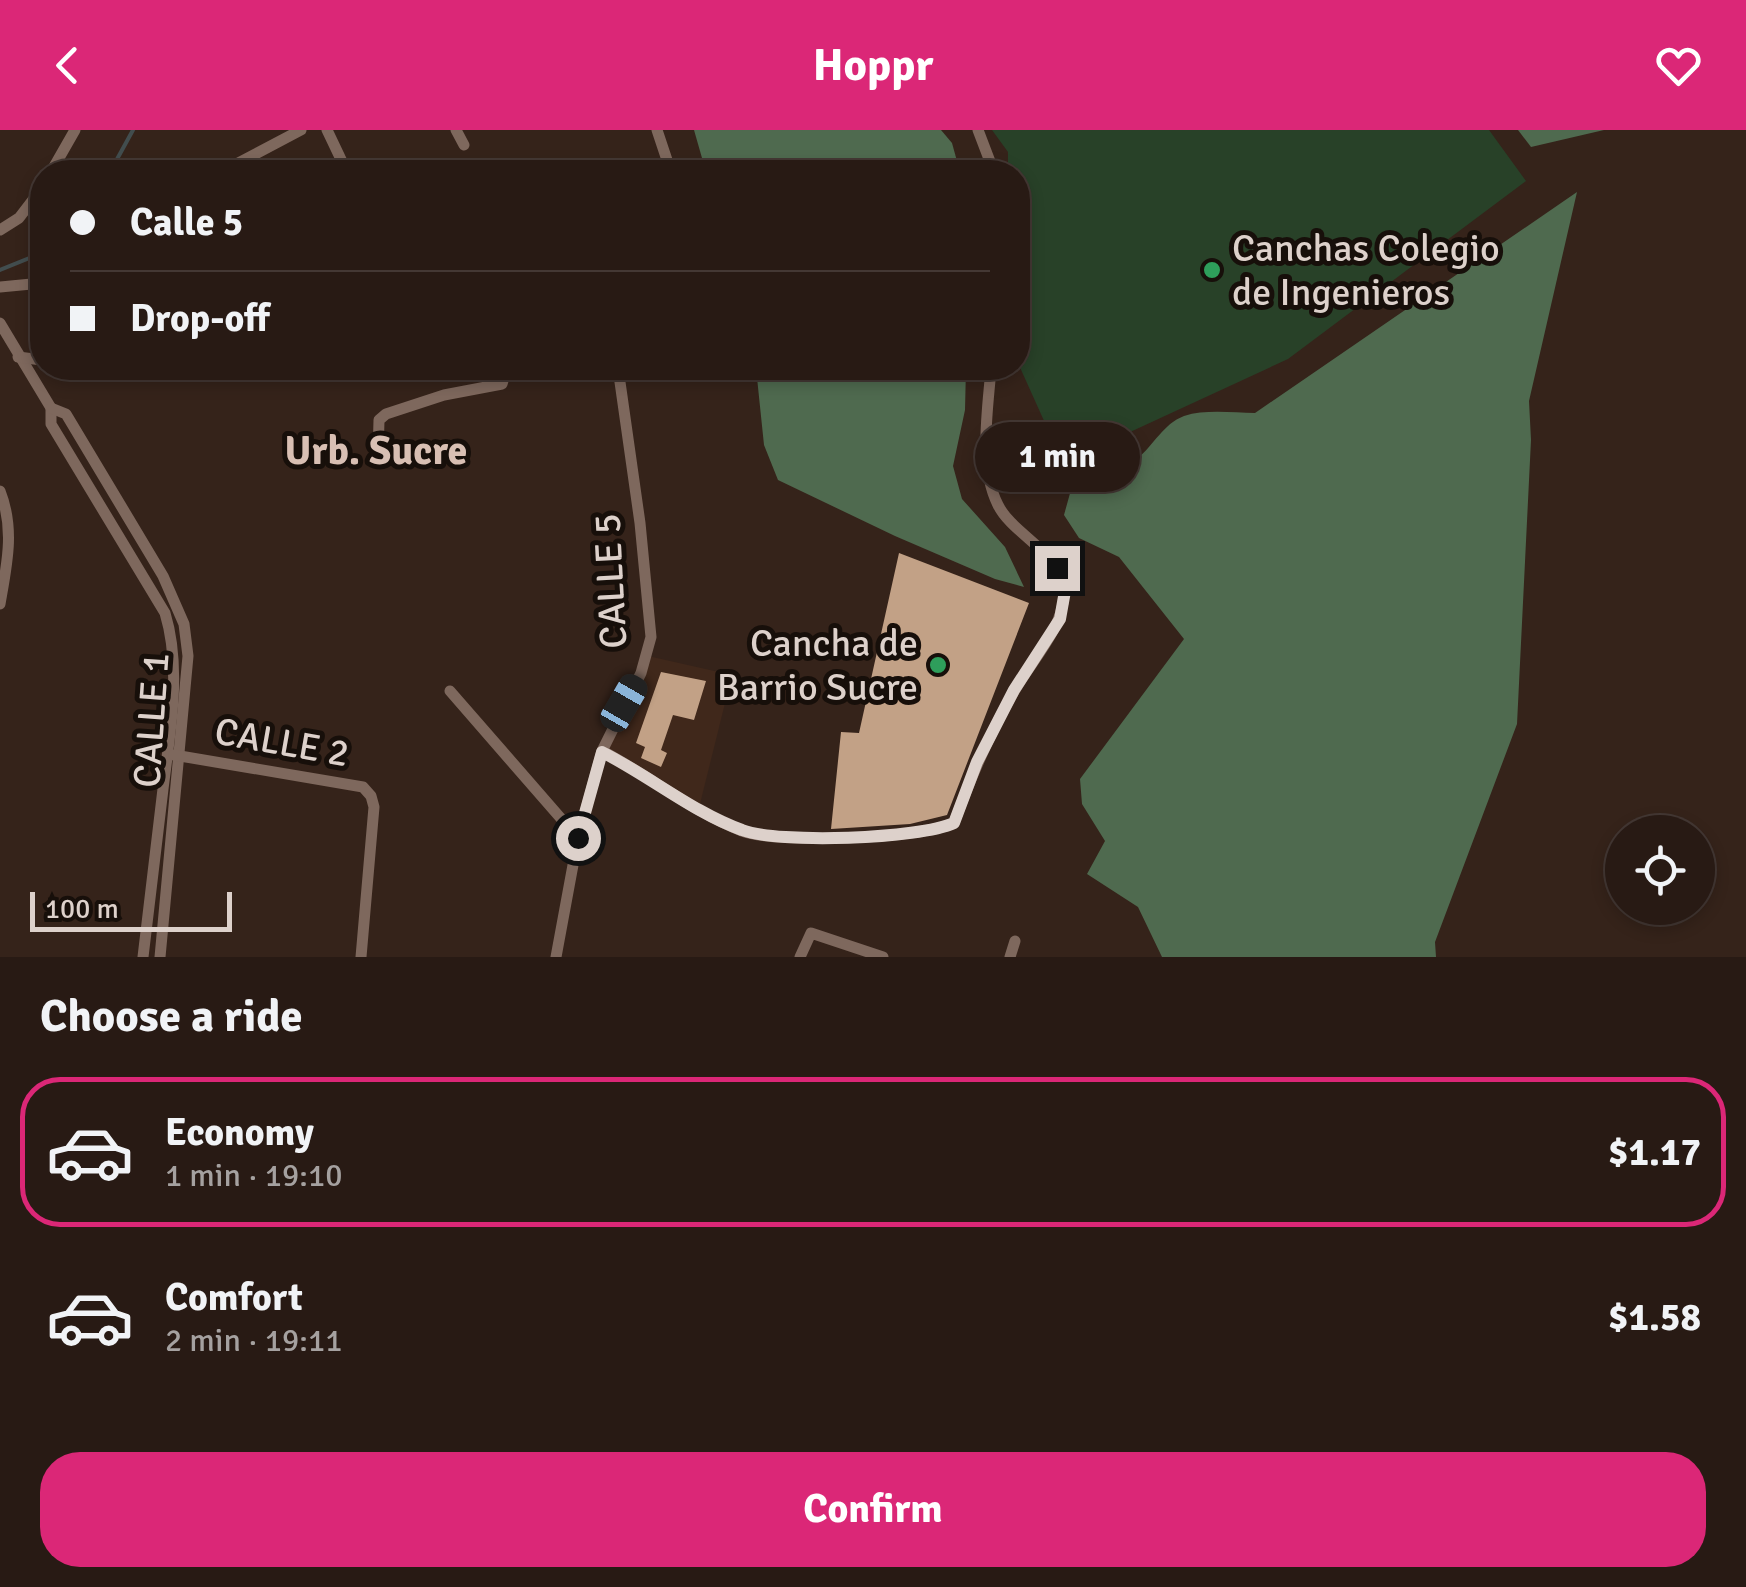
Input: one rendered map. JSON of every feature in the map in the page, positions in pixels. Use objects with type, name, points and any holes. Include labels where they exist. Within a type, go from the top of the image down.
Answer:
[{"type":"street","points":[[58,160],[74,130]]},
{"type":"street","points":[[248,160],[301,130]]},
{"type":"street","points":[[327,130],[341,160]]},
{"type":"street","points":[[456,130],[464,146]]},
{"type":"street","points":[[657,130],[667,160]]},
{"type":"street","points":[[978,130],[989,160]]},
{"type":"street","points":[[0,230],[19,218],[30,204]]},
{"type":"street","points":[[0,287],[30,284]]},
{"type":"street","name":"CALLE 1","points":[[0,323],[30,376]]},
{"type":"street","points":[[18,357],[30,358]]},
{"type":"street","name":"CALLE 1","points":[[33,380],[51,408],[51,424],[165,613],[172,635],[174,664],[167,754],[143,957]]},
{"type":"street","points":[[378,458],[379,420],[386,414],[444,395],[502,384],[504,380]]},
{"type":"street","name":"CALLE 5","points":[[556,957],[578,838],[602,752],[641,673],[651,637],[620,380]]},
{"type":"street","points":[[602,752],[744,832],[824,837],[907,834],[954,823],[977,762],[1014,690],[1060,619],[1065,591],[1057,568],[1011,524],[998,506],[990,484],[987,425],[991,380]]},
{"type":"street","name":"CALLE 1","points":[[51,408],[66,414],[176,601],[188,639],[181,755],[160,957]]},
{"type":"street","points":[[0,491],[8,512],[10,545],[0,604]]},
{"type":"street","points":[[450,691],[578,838]]},
{"type":"street","name":"CALLE 2","points":[[167,754],[363,787],[374,808],[361,957]]},
{"type":"street","points":[[800,957],[811,933],[855,953],[882,957]]},
{"type":"street","points":[[1010,957],[1016,941]]},
{"type":"shaded area","points":[[648,656],[732,675],[699,808],[602,751]]},
{"type":"green space","points":[[694,130],[941,130],[952,143],[957,160],[703,160]]},
{"type":"green space","name":"Canchas Colegio de Ingenieros","points":[[992,130],[1489,130],[1526,181],[1288,359],[1063,463],[1026,380],[1030,380],[1030,160],[1008,160],[1008,152]]},
{"type":"green space","points":[[1518,130],[1604,130],[1531,147]]},
{"type":"green space","points":[[1577,192],[1529,401],[1531,440],[1517,724],[1435,942],[1436,957],[1162,957],[1138,907],[1087,874],[1105,841],[1082,804],[1080,779],[1184,639],[1119,557],[1079,538],[1064,515],[1072,486],[1131,463],[1170,424],[1184,416],[1255,413]]},
{"type":"green space","points":[[757,380],[966,380],[965,410],[953,466],[962,499],[1005,547],[1024,587],[995,579],[895,536],[778,480],[764,445]]},
{"type":"building","points":[[899,553],[1029,603],[947,815],[910,824],[831,829],[841,732],[859,733]]},
{"type":"building","points":[[661,672],[706,681],[694,720],[673,715],[661,750],[667,753],[661,767],[641,758],[645,747],[636,743]]},
{"type":"waterway","points":[[117,160],[133,130]]},
{"type":"waterway","points":[[0,270],[30,258]]},
{"type":"place","name":"Canchas Colegio de Ingenieros","points":[[1212,270]]},
{"type":"place","name":"Cancha de Barrio Sucre","points":[[938,665]]},
{"type":"district","name":"Urb. Sucre","points":[[376,450]]},
{"type":"route","points":[[578,838],[602,752],[744,832],[824,837],[907,834],[954,823],[977,762],[1014,690],[1060,619],[1065,591],[1057,568]]}]
